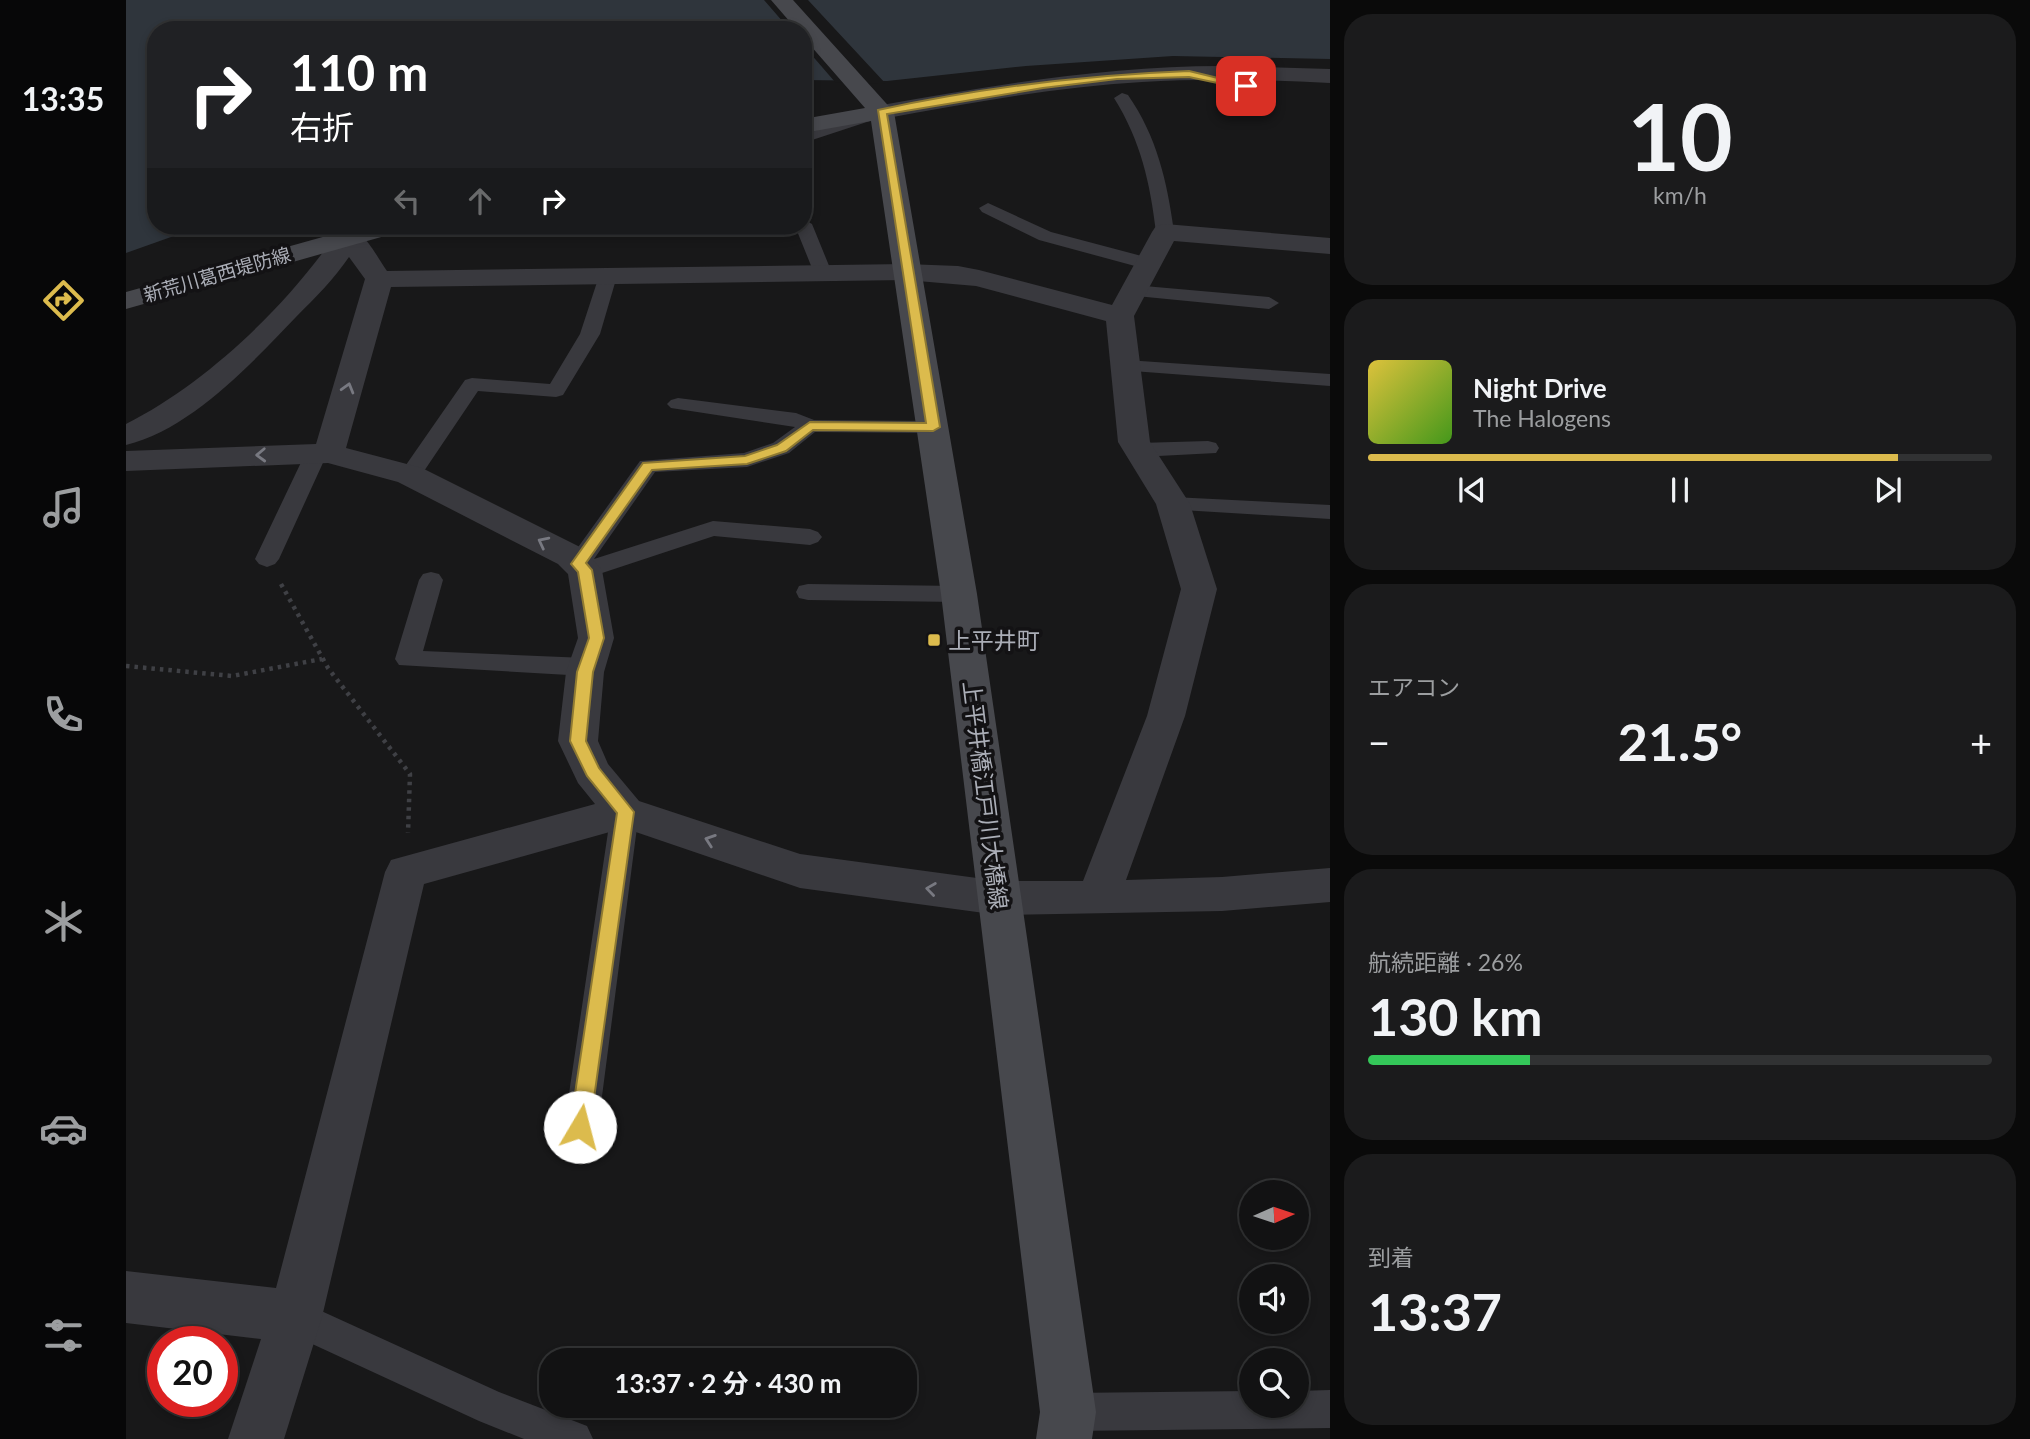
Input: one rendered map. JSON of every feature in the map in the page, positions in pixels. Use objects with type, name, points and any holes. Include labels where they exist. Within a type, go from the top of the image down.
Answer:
[{"type":"street","points":[[782,0],[801,21]]},
{"type":"street","points":[[812,33],[878,107]]},
{"type":"street","points":[[1189,74],[1246,86],[1330,92]]},
{"type":"street","points":[[812,124],[878,107],[1117,76],[1330,76]]},
{"type":"street","name":"上平井橋江戸川大橋線","points":[[878,107],[959,594],[1043,1211],[1066,1425]]},
{"type":"street","points":[[1098,898],[1166,716],[1199,589],[1173,505],[1134,442],[1126,366],[1133,290],[1165,232],[1330,246]]},
{"type":"street","name":"新荒川葛西堤防線","points":[[126,300],[352,235]]},
{"type":"street","points":[[126,436],[185,404],[228,370],[336,259],[348,236],[379,279]]},
{"type":"street","points":[[379,279],[906,272],[958,274],[1133,290]]},
{"type":"street","points":[[322,454],[379,279]]},
{"type":"street","points":[[126,461],[322,454],[410,475],[570,556],[582,567],[596,638],[586,667],[578,741],[593,772],[625,812],[800,871],[999,898],[1222,894],[1330,885]]},
{"type":"street","points":[[256,1439],[295,1317],[406,872],[625,812]]},
{"type":"street","points":[[126,1297],[295,1317]]},
{"type":"lane","points":[[1122,98],[1139,123],[1156,164],[1165,232]]},
{"type":"lane","points":[[812,134],[878,107]]},
{"type":"lane","points":[[988,208],[1045,236],[1133,290],[1269,303]]},
{"type":"lane","points":[[808,235],[823,272]]},
{"type":"lane","points":[[410,475],[472,384],[556,391],[590,334],[608,276]]},
{"type":"lane","points":[[1126,366],[1330,380]]},
{"type":"lane","points":[[678,404],[796,419],[810,426],[933,427]]},
{"type":"lane","points":[[582,567],[648,466],[747,460],[781,448],[810,426]]},
{"type":"lane","points":[[1139,450],[1208,448]]},
{"type":"lane","points":[[267,559],[322,454]]},
{"type":"lane","points":[[1173,505],[1330,512]]},
{"type":"lane","points":[[582,567],[713,528],[810,537]]},
{"type":"lane","points":[[431,580],[408,659],[586,667]]},
{"type":"lane","points":[[808,592],[959,594]]},
{"type":"lane","points":[[580,1127],[625,812]]},
{"type":"lane","points":[[295,1317],[492,1408],[574,1439]]},
{"type":"lane","points":[[1066,1425],[1330,1409]]},
{"type":"path","points":[[267,559],[323,659],[410,774],[406,872]]},
{"type":"path","points":[[126,666],[232,676],[323,659]]},
{"type":"shaded area","points":[[126,0],[1330,0],[1330,59],[1173,56],[1026,66],[887,81],[812,80],[812,21],[147,21],[147,235],[177,235],[126,253]]},
{"type":"pier","points":[[764,0],[808,0],[886,84],[835,82],[812,55],[812,21],[782,21]]},
{"type":"place","name":"上平井町","points":[[934,640]]},
{"type":"route","points":[[580,1127],[625,812],[593,772],[578,741],[585,672],[596,638],[585,570],[579,564],[648,466],[747,460],[781,448],[810,426],[933,427],[882,112],[1043,85],[1117,76],[1189,74],[1246,86]]}]
